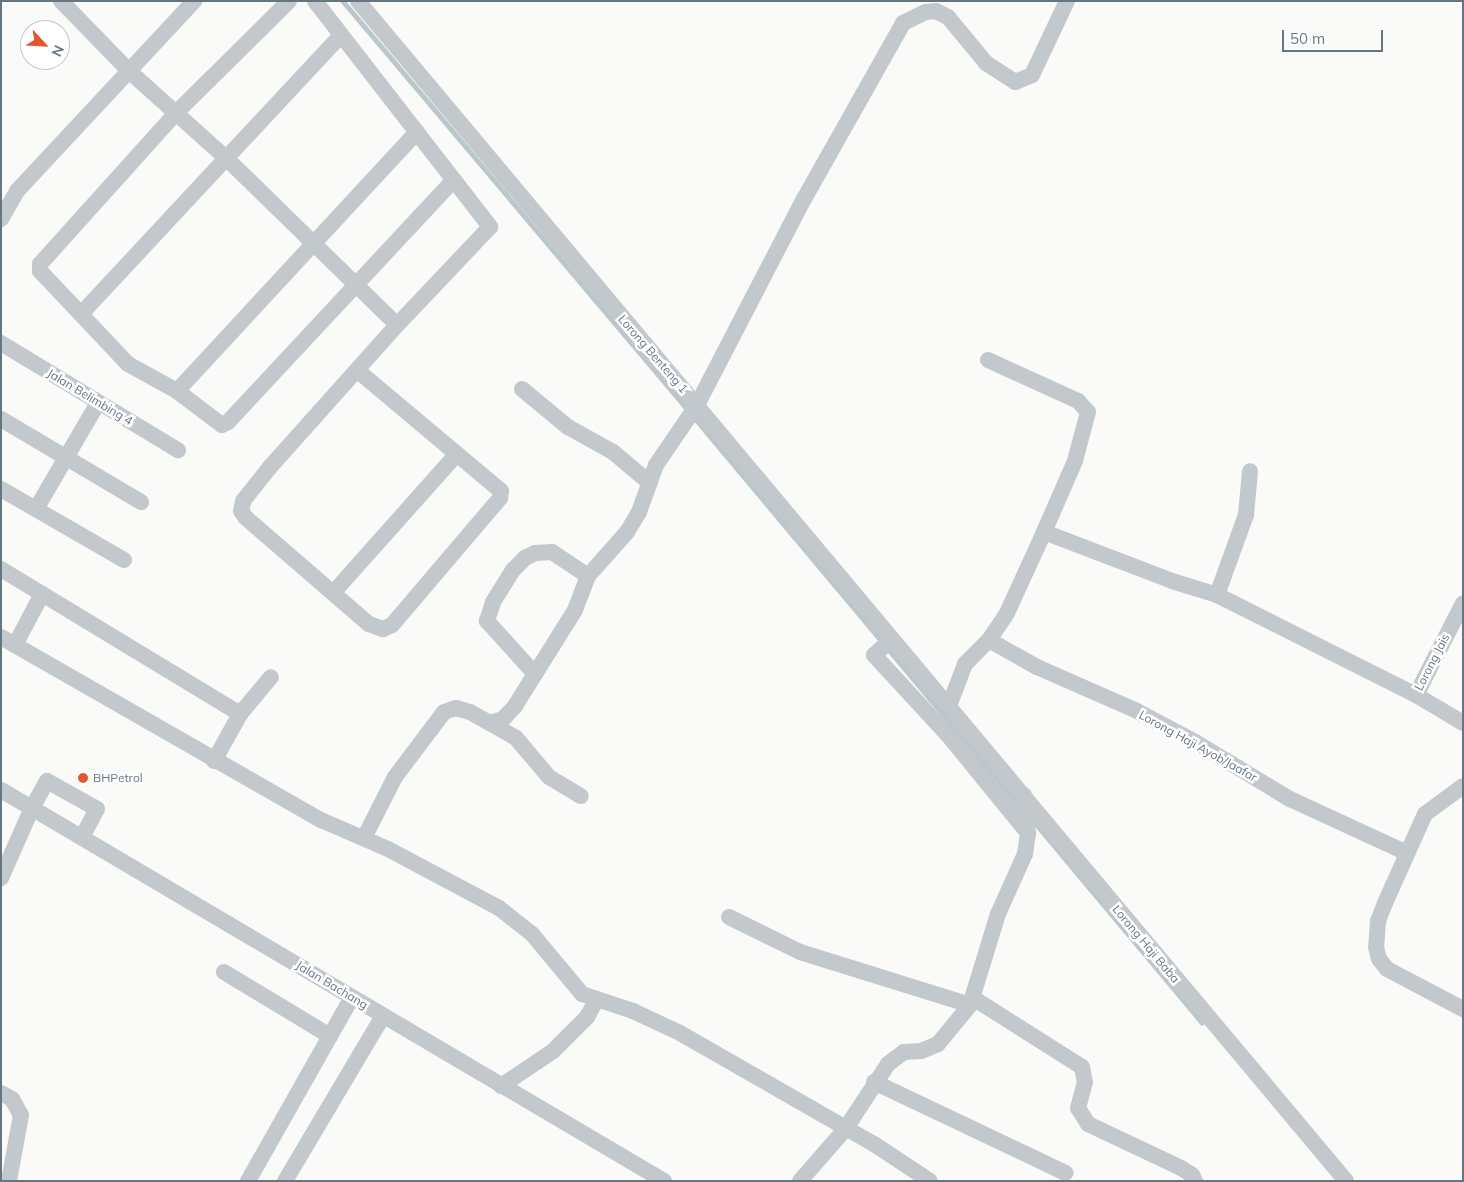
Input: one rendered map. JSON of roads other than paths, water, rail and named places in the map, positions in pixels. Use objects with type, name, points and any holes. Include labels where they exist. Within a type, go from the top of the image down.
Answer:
[{"type":"street","points":[[61,1],[129,71],[226,158],[397,325]]},
{"type":"street","points":[[1,219],[17,190],[194,1]]},
{"type":"street","points":[[289,1],[176,113],[40,264],[40,271],[128,364],[177,391],[222,425],[228,422],[454,180]]},
{"type":"street","points":[[315,1],[490,227],[397,325],[270,467],[243,501],[242,511],[369,624],[383,629],[392,625],[500,498],[501,491],[357,370]]},
{"type":"street","name":"Lorong Benteng 1","points":[[358,1],[763,489],[888,643],[949,706]]},
{"type":"street","points":[[490,723],[503,719],[515,706],[575,610],[588,576],[626,532],[639,512],[656,465],[695,408],[804,199],[903,23],[926,12],[936,11],[948,17],[986,63],[1015,82],[1032,75],[1067,1]]},
{"type":"street","points":[[81,314],[341,35]]},
{"type":"street","points":[[177,391],[416,132]]},
{"type":"street","name":"Jalan Belimbing 4","points":[[1,343],[178,450]]},
{"type":"street","points":[[949,706],[965,664],[989,640],[1008,613],[1075,461],[1088,412],[1078,401],[988,360]]},
{"type":"street","points":[[522,389],[568,427],[613,452],[650,483]]},
{"type":"street","points":[[36,509],[98,403]]},
{"type":"street","points":[[1,419],[141,502]]},
{"type":"street","points":[[333,593],[457,454]]},
{"type":"street","points":[[1217,595],[1246,515],[1250,471]]},
{"type":"street","points":[[1,489],[124,560]]},
{"type":"street","points":[[1044,532],[1172,581],[1217,595],[1416,695],[1463,723]]},
{"type":"street","points":[[536,674],[487,621],[490,608],[514,570],[525,558],[535,553],[552,552],[588,576]]},
{"type":"street","points":[[1,569],[240,714]]},
{"type":"street","points":[[42,594],[8,641],[214,762],[283,796],[322,820],[364,838],[499,908],[532,934],[582,994],[596,1001],[632,1011],[680,1033],[846,1128],[930,1181]]},
{"type":"street","name":"Lorong Jais","points":[[1416,695],[1463,603]]},
{"type":"street","name":"Lorong Haji Ayob/Jaafar","points":[[989,640],[1037,667],[1189,739],[1290,799],[1407,853]]},
{"type":"street","points":[[888,643],[874,655],[947,734],[1028,830]]},
{"type":"street","points":[[214,762],[240,714],[271,677]]},
{"type":"street","name":"Lorong Haji Baba","points":[[949,706],[1025,800],[1346,1181]]},
{"type":"street","points":[[364,838],[395,777],[444,712],[456,708],[470,712],[516,738],[549,776],[581,796]]},
{"type":"street","points":[[1,878],[32,808],[47,781],[97,809],[82,837]]},
{"type":"street","points":[[1463,786],[1425,814],[1378,921],[1376,946],[1379,959],[1387,969],[1463,1009]]},
{"type":"street","name":"Jalan Bachang","points":[[1,790],[664,1181]]},
{"type":"street","points":[[800,1181],[846,1128],[874,1082],[888,1064],[904,1052],[921,1051],[938,1044],[971,1001],[998,914],[1025,854],[1028,830],[1025,800]]},
{"type":"street","points":[[729,917],[766,938],[814,957],[971,1001],[1082,1067],[1085,1082],[1078,1108],[1088,1124],[1181,1168],[1192,1174],[1195,1181]]},
{"type":"street","points":[[224,972],[330,1036]]},
{"type":"street","points":[[248,1181],[352,997]]},
{"type":"street","points":[[501,1086],[553,1051],[587,1017],[596,1001]]},
{"type":"street","points":[[285,1181],[383,1016]]},
{"type":"street","points":[[874,1082],[1066,1173]]},
{"type":"street","points":[[1,1093],[12,1099],[21,1116],[9,1181]]},
{"type":"waterway","points":[[343,1],[689,411]]},
{"type":"waterway","points":[[694,417],[1020,806]]},
{"type":"waterway","points":[[1032,819],[1202,1022]]},
{"type":"place","name":"BHPetrol","points":[[83,778]]}]
